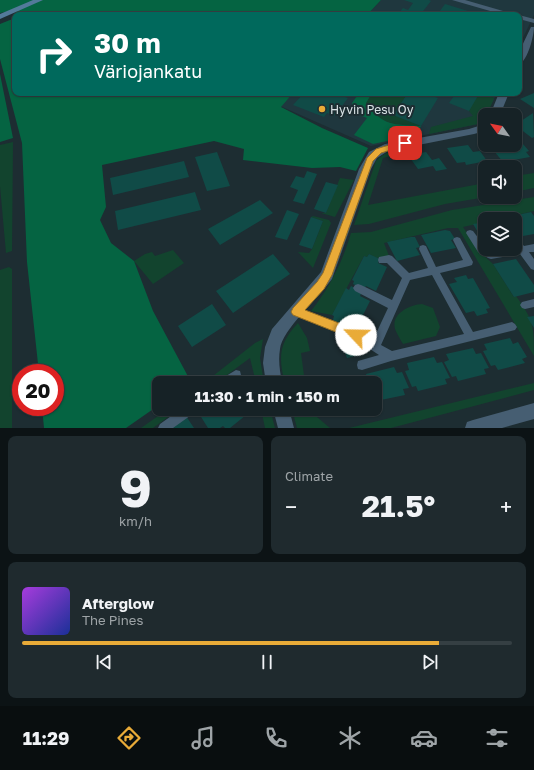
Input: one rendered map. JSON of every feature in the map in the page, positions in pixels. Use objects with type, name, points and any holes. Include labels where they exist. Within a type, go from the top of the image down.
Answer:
[{"type":"street","points":[[0,17],[39,0]]},
{"type":"street","points":[[456,0],[502,12]]},
{"type":"street","points":[[522,18],[534,21]]},
{"type":"street","points":[[522,55],[534,29]]},
{"type":"street","points":[[497,108],[503,96]]},
{"type":"street","points":[[273,376],[270,362],[271,350],[275,336],[321,286],[327,275],[365,170],[373,155],[378,151],[392,146],[478,129]]},
{"type":"street","points":[[473,428],[534,412]]},
{"type":"street","points":[[283,416],[286,428]]},
{"type":"lane","points":[[470,233],[478,245]]},
{"type":"lane","points":[[407,277],[469,262],[457,240]]},
{"type":"lane","points":[[534,248],[522,250],[534,266]]},
{"type":"lane","points":[[423,249],[470,336]]},
{"type":"lane","points":[[382,260],[389,259],[407,277]]},
{"type":"lane","points":[[375,347],[407,277]]},
{"type":"lane","points":[[358,288],[394,306]]},
{"type":"lane","points":[[297,312],[344,330],[391,356]]},
{"type":"lane","points":[[362,365],[391,356],[512,327]]},
{"type":"lane","points":[[164,428],[180,416]]},
{"type":"shaded area","points":[[381,0],[534,0],[534,15],[522,40],[522,12],[370,12]]},
{"type":"shaded area","points":[[290,96],[496,96],[490,108],[478,108],[478,124],[371,146],[280,106]]},
{"type":"green space","points":[[0,0],[381,0],[370,12],[10,11],[0,13]]},
{"type":"green space","points":[[12,19],[12,96],[290,96],[281,107],[322,128],[368,148],[356,171],[340,167],[312,168],[243,160],[244,149],[214,141],[102,165],[106,207],[100,220],[111,243],[134,261],[153,311],[188,376],[152,376],[152,410],[126,428],[44,428],[43,416],[64,416],[64,364],[38,364],[27,262],[22,143],[0,59],[0,24]]},
{"type":"green space","points":[[0,74],[13,138],[0,142]]},
{"type":"green space","points":[[357,96],[370,96],[366,103],[372,111],[384,120],[396,124],[421,126],[415,135],[373,144],[354,135],[367,118],[352,112],[352,103]]},
{"type":"green space","points":[[370,96],[406,96],[393,115],[421,126],[390,123],[372,111],[366,103]]},
{"type":"green space","points":[[474,96],[492,96],[494,99],[490,108],[478,108],[478,124],[429,134],[431,127],[473,116],[469,111]]},
{"type":"green space","points":[[13,142],[12,251],[6,253],[0,186],[0,145]]},
{"type":"green space","points":[[418,144],[421,149],[383,158],[368,205],[478,184],[478,198],[445,204],[369,224],[354,225],[376,161],[390,151]]},
{"type":"green space","points":[[534,173],[534,188],[522,191],[522,175]]},
{"type":"green space","points":[[340,178],[354,180],[335,217],[321,213],[326,213]]},
{"type":"green space","points":[[534,197],[534,211],[522,214],[522,212],[478,212],[478,224],[463,227],[478,250],[478,256],[484,256],[493,264],[514,297],[516,296],[530,318],[534,337],[534,356],[458,228],[448,228],[384,243],[389,256],[377,258],[369,254],[367,257],[364,256],[332,315],[311,311],[335,274],[351,233],[371,232],[452,210],[490,204],[522,204],[522,199]]},
{"type":"green space","points":[[313,216],[329,220],[331,223],[313,268],[298,252],[309,253],[312,249],[323,221],[311,217]]},
{"type":"green space","points":[[173,250],[184,263],[153,284],[134,261],[145,254],[152,252],[155,256]]},
{"type":"green space","points":[[9,267],[12,269],[12,428],[0,428],[0,270]]},
{"type":"green space","points":[[422,304],[433,308],[440,327],[436,336],[403,344],[395,329],[396,318],[407,308]]},
{"type":"green space","points":[[298,323],[307,338],[310,351],[301,353],[304,376],[283,376],[281,365],[282,351],[287,337]]},
{"type":"green space","points":[[263,339],[260,358],[263,376],[254,376],[250,358],[226,376],[213,376],[255,343]]},
{"type":"green space","points":[[534,383],[534,390],[391,428],[349,428]]},
{"type":"green space","points":[[158,416],[169,416],[153,428],[141,428]]},
{"type":"green space","points":[[262,416],[272,416],[275,428],[265,428]]},
{"type":"green space","points":[[294,416],[316,416],[330,428],[297,428]]},
{"type":"building","points":[[404,0],[431,1],[422,12],[400,12],[403,8],[408,10],[413,3]]},
{"type":"building","points":[[445,4],[470,12],[439,12]]},
{"type":"building","points":[[534,93],[534,108],[520,99]]},
{"type":"building","name":"Hyvin Pesu Oy","points":[[301,96],[342,96],[348,98],[334,116],[327,113],[324,117],[293,105]]},
{"type":"building","points":[[406,96],[432,96],[438,98],[421,126],[393,115]]},
{"type":"building","points":[[454,96],[478,96],[469,111],[449,103]]},
{"type":"building","points":[[533,113],[534,137],[532,138],[522,130],[522,120]]},
{"type":"building","points":[[523,144],[529,151],[526,152],[530,157],[514,160],[501,160],[495,152],[522,152]]},
{"type":"building","points":[[468,145],[473,152],[481,152],[486,160],[478,160],[478,163],[466,165],[465,162],[457,163],[447,148]]},
{"type":"building","points":[[217,152],[230,186],[207,191],[195,157]]},
{"type":"building","points":[[426,152],[432,160],[439,158],[447,169],[436,171],[433,166],[418,169],[408,155]]},
{"type":"building","points":[[184,161],[189,177],[113,195],[110,178]]},
{"type":"building","points":[[307,171],[317,174],[304,204],[293,201],[298,190],[290,187],[296,176],[304,178]]},
{"type":"building","points":[[326,182],[338,185],[326,213],[314,209]]},
{"type":"building","points":[[195,192],[201,210],[118,230],[115,211]]},
{"type":"building","points":[[260,200],[273,213],[220,245],[208,229]]},
{"type":"building","points":[[287,210],[299,214],[287,240],[275,237]]},
{"type":"building","points":[[531,212],[534,216],[534,234],[523,236],[522,235],[522,214]]},
{"type":"building","points":[[311,217],[323,221],[312,249],[299,245]]},
{"type":"building","points":[[478,223],[478,232],[473,224]]},
{"type":"building","points":[[445,230],[450,231],[455,239],[451,240],[456,248],[431,253],[421,235]]},
{"type":"building","points":[[415,237],[420,247],[416,248],[420,255],[397,261],[387,242]]},
{"type":"building","points":[[273,254],[290,274],[233,313],[216,291]]},
{"type":"building","points":[[369,254],[380,259],[378,263],[387,267],[376,291],[366,286],[364,289],[353,284],[354,281],[352,280],[364,256],[367,257]]},
{"type":"building","points":[[516,259],[534,285],[534,292],[514,297],[493,264]]},
{"type":"building","points":[[466,275],[468,279],[473,278],[490,308],[486,309],[488,313],[477,316],[474,311],[466,313],[449,284],[457,282],[454,278]]},
{"type":"building","points":[[351,286],[362,292],[360,296],[370,301],[357,327],[346,322],[344,326],[333,320],[334,316],[332,315],[346,288],[349,290]]},
{"type":"building","points":[[212,304],[226,325],[192,347],[178,326]]},
{"type":"building","points":[[534,316],[534,328],[527,317]]},
{"type":"building","points":[[351,337],[359,355],[347,358],[340,340]]},
{"type":"building","points":[[510,338],[513,344],[518,342],[527,357],[522,359],[525,363],[498,370],[495,365],[491,366],[483,351],[487,350],[484,344]]},
{"type":"building","points":[[473,348],[476,354],[481,353],[489,368],[484,369],[486,374],[458,381],[456,376],[452,377],[444,362],[449,360],[446,354]]},
{"type":"building","points":[[434,357],[437,363],[442,362],[450,378],[445,379],[447,384],[418,391],[416,386],[412,387],[405,371],[409,370],[407,363]]},
{"type":"building","points":[[394,367],[397,373],[402,372],[409,388],[403,389],[405,395],[382,400],[382,376],[367,376],[366,374]]},
{"type":"building","points":[[186,416],[194,428],[170,428]]},
{"type":"building","points":[[200,416],[245,416],[230,428],[225,428],[223,426],[220,428],[208,428]]},
{"type":"place","name":"Hyvin Pesu Oy","points":[[322,109]]},
{"type":"route","points":[[356,335],[339,327],[297,312],[321,286],[327,275],[362,177],[373,155],[385,148],[405,143]]}]
